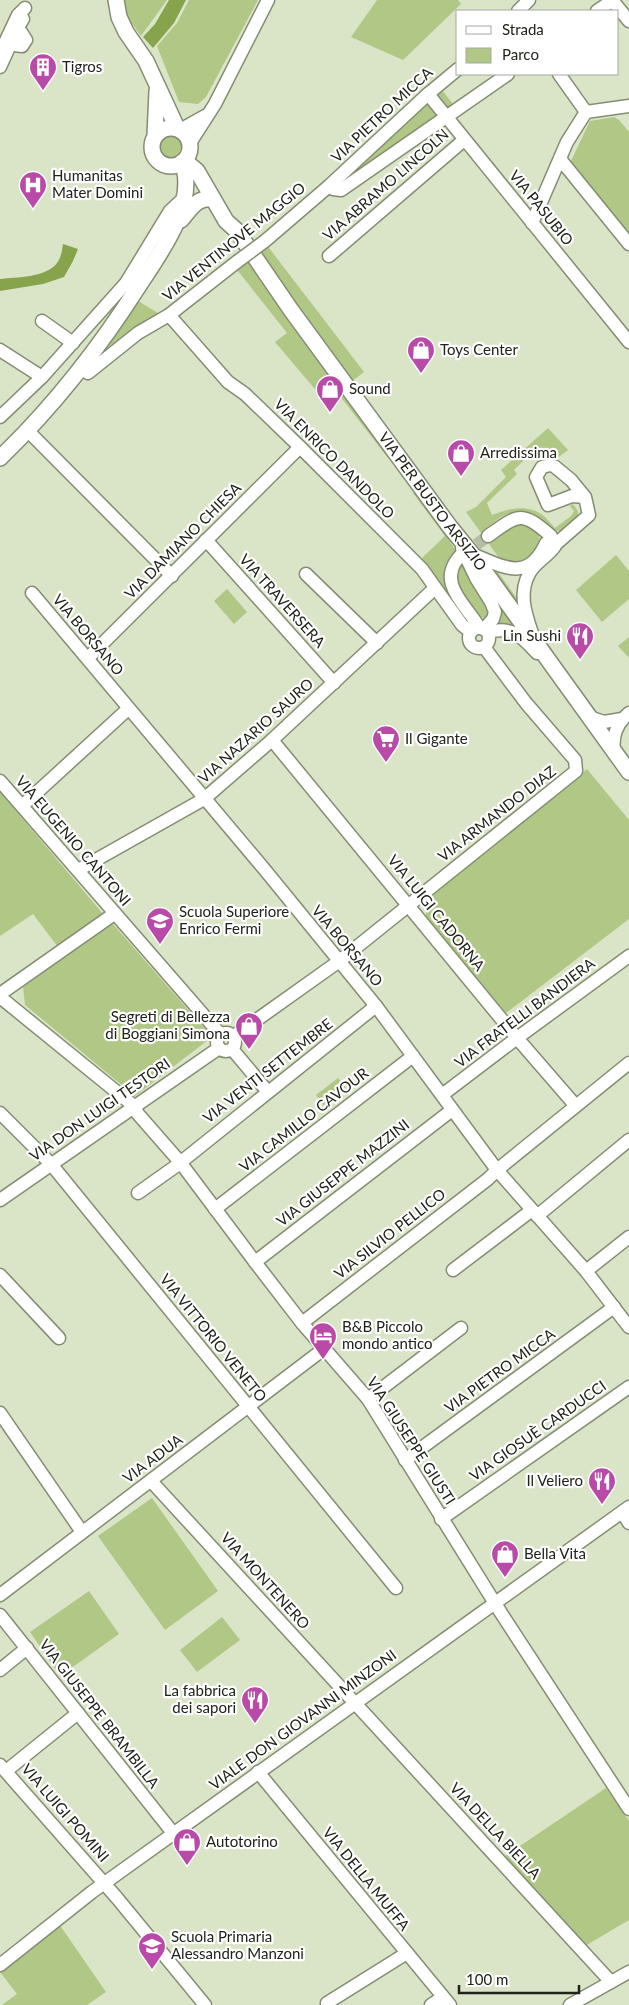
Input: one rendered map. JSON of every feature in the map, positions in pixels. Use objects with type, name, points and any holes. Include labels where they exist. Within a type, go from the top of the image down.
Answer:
[{"type":"main road","points":[[116,0],[119,17],[126,32],[146,61],[179,129],[187,135],[185,195],[173,229]]},
{"type":"main road","points":[[156,85],[158,101],[155,135],[151,146],[152,153],[156,160],[167,166],[179,178],[185,195]]},
{"type":"main road","points":[[155,135],[164,128],[179,129]]},
{"type":"main road","points":[[167,166],[175,166],[187,154]]},
{"type":"main road","name":"VIA PER BUSTO ARSIZIO","points":[[187,154],[226,221],[237,231]]},
{"type":"main road","name":"VIA PER BUSTO ARSIZIO","points":[[187,154],[202,165],[237,231],[291,310],[450,527],[466,555],[538,647],[629,772]]},
{"type":"main road","points":[[0,458],[28,431],[81,369],[117,320],[173,229],[195,203],[205,198],[213,199]]},
{"type":"street","points":[[187,154],[268,0]]},
{"type":"street","points":[[519,10],[529,0]]},
{"type":"street","points":[[598,10],[613,0],[629,21]]},
{"type":"street","points":[[1,60],[15,37],[26,9]]},
{"type":"street","name":"VIA PIETRO MICCA","points":[[329,186],[428,94],[456,71]]},
{"type":"street","name":"VIA VENTINOVE MAGGIO","points":[[81,369],[88,373],[138,333],[169,315],[265,241],[329,186],[333,189],[341,190],[507,75]]},
{"type":"street","points":[[560,75],[586,112]]},
{"type":"street","name":"VIA PASUBIO","points":[[428,94],[629,342]]},
{"type":"street","points":[[586,112],[628,107]]},
{"type":"street","points":[[179,129],[198,121],[208,112]]},
{"type":"street","points":[[532,223],[567,142],[586,112]]},
{"type":"street","name":"VIA ABRAMO LINCOLN","points":[[329,256],[464,140]]},
{"type":"street","points":[[560,159],[629,244]]},
{"type":"street","points":[[0,417],[42,377],[126,283],[170,212],[185,195]]},
{"type":"street","name":"VIA ENRICO DANDOLO","points":[[169,315],[228,382],[245,394],[300,447],[422,569],[462,625],[481,630]]},
{"type":"street","points":[[42,321],[72,342]]},
{"type":"street","points":[[0,350],[42,377]]},
{"type":"street","points":[[28,431],[172,576]]},
{"type":"street","name":"VIA DAMIANO CHIESA","points":[[88,658],[300,447]]},
{"type":"street","points":[[538,647],[524,609],[522,596],[530,572],[550,539],[574,529],[589,515],[585,497]]},
{"type":"street","points":[[488,536],[509,521],[516,518],[524,518],[534,521],[550,539]]},
{"type":"street","points":[[450,527],[495,612],[493,619],[481,630]]},
{"type":"street","points":[[484,647],[489,642],[451,586],[450,570],[466,555],[501,566],[524,569],[540,556],[550,539]]},
{"type":"street","name":"VIA TRAVERSERA","points":[[206,540],[334,683]]},
{"type":"street","points":[[306,574],[377,643]]},
{"type":"street","name":"VIA NAZARIO SAURO","points":[[78,870],[204,799],[272,740],[435,588]]},
{"type":"street","name":"VIA BORSANO","points":[[32,593],[265,870],[338,962],[376,1006],[497,1170],[586,1271],[629,1327]]},
{"type":"street","points":[[481,630],[501,629],[522,637],[559,675]]},
{"type":"street","name":"VIA ENRICO DANDOLO","points":[[481,630],[469,637],[471,644],[477,648],[484,647]]},
{"type":"street","name":"VIA ARMANDO DIAZ","points":[[338,962],[576,771],[575,760],[526,703],[484,647]]},
{"type":"street","points":[[22,806],[128,709]]},
{"type":"street","points":[[588,716],[604,722],[626,716]]},
{"type":"street","points":[[614,752],[614,734],[626,716]]},
{"type":"street","name":"VIA LUIGI CADORNA","points":[[272,740],[517,1038],[575,1105]]},
{"type":"street","name":"VIA EUGENIO CANTONI","points":[[0,781],[220,1034]]},
{"type":"street","points":[[0,996],[114,914]]},
{"type":"street","name":"VIA FRATELLI BANDIERA","points":[[442,1096],[629,956]]},
{"type":"street","points":[[234,1036],[338,962]]},
{"type":"street","name":"VIA GIUSEPPE GIUSTI","points":[[0,996],[134,1106],[138,1114],[180,1162],[254,1262],[368,1399],[441,1519],[629,1809]]},
{"type":"street","name":"VIA VENTI SETTEMBRE","points":[[180,1162],[376,1006]]},
{"type":"street","points":[[227,1032],[234,1036],[236,1042],[232,1049],[226,1051],[219,1048],[217,1041],[220,1034],[227,1032]]},
{"type":"street","name":"VIA DON LUIGI TESTORI","points":[[0,1200],[219,1048]]},
{"type":"street","points":[[232,1049],[268,1092]]},
{"type":"street","name":"VIA CAMILLO CAVOUR","points":[[215,1209],[413,1056]]},
{"type":"street","name":"VIA SILVIO PELLICO","points":[[302,1322],[488,1179],[575,1105],[629,1063]]},
{"type":"street","name":"VIA GIUSEPPE MAZZINI","points":[[254,1262],[452,1110]]},
{"type":"street","name":"VIA VITTORIO VENETO","points":[[0,1113],[51,1164],[396,1588]]},
{"type":"street","points":[[453,1270],[535,1213],[629,1140]]},
{"type":"street","points":[[138,1193],[180,1162]]},
{"type":"street","points":[[586,1271],[629,1237]]},
{"type":"street","points":[[0,1275],[59,1338]]},
{"type":"street","name":"VIA PIETRO MICCA","points":[[405,1460],[614,1307]]},
{"type":"street","points":[[368,1399],[461,1328]]},
{"type":"street","name":"VIA ADUA","points":[[0,1595],[325,1348]]},
{"type":"street","name":"VIA GIOSUÈ CARDUCCI","points":[[441,1519],[629,1387]]},
{"type":"street","points":[[0,1413],[82,1532]]},
{"type":"street","name":"VIA MONTENERO","points":[[152,1481],[354,1703]]},
{"type":"street","name":"VIALE DON GIOVANNI MINZONI","points":[[0,1965],[104,1883],[173,1833],[496,1602],[627,1514]]},
{"type":"street","name":"VIA GIUSEPPE BRAMBILLA","points":[[0,1615],[173,1833]]},
{"type":"street","points":[[0,1670],[27,1648]]},
{"type":"street","name":"VIA DELLA BIELLA","points":[[354,1703],[611,1982]]},
{"type":"street","points":[[3,1768],[78,1713]]},
{"type":"street","name":"VIA LUIGI POMINI","points":[[3,1768],[104,1883],[205,2005]]},
{"type":"street","name":"VIA DELLA MUFFA","points":[[258,1772],[447,2001]]},
{"type":"street","points":[[327,2003],[406,1953]]},
{"type":"street","points":[[570,2005],[629,1972]]},
{"type":"street","points":[[431,2005],[447,2001]]},
{"type":"green space","points":[[123,0],[167,0],[141,36],[128,18]]},
{"type":"green space","points":[[189,0],[258,0],[206,97],[198,104],[179,102],[157,46],[177,23]]},
{"type":"green space","points":[[377,0],[458,0],[461,4],[403,60],[351,37]]},
{"type":"green space","points":[[441,89],[453,104],[447,109],[435,93]]},
{"type":"green space","points":[[428,100],[441,116],[359,173],[335,185]]},
{"type":"green space","points":[[614,117],[629,132],[629,232],[626,234],[570,163],[590,121]]},
{"type":"green space","points":[[166,135],[174,135],[181,142],[181,150],[174,157],[166,157],[159,150],[159,142]]},
{"type":"green space","points":[[266,244],[364,372],[351,382],[257,251]]},
{"type":"green space","points":[[248,257],[391,456],[388,458],[336,391],[325,401],[275,342],[287,333],[234,266]]},
{"type":"green space","points":[[138,301],[158,313],[105,349]]},
{"type":"green space","points":[[548,428],[568,450],[556,459],[546,460],[534,450],[514,470],[517,474],[487,503],[492,515],[510,509],[529,509],[543,515],[555,528],[571,516],[574,511],[570,506],[573,504],[578,511],[578,518],[571,525],[557,531],[535,516],[520,511],[506,514],[499,518],[484,530],[489,538],[519,522],[531,527],[538,533],[540,542],[538,555],[516,566],[499,558],[466,512],[476,507],[506,477],[501,470]]},
{"type":"green space","points":[[416,490],[456,551],[445,566],[444,571],[448,594],[422,558],[445,536],[413,493]]},
{"type":"green space","points":[[616,555],[629,571],[629,599],[602,622],[576,590]]},
{"type":"green space","points":[[463,561],[489,609],[487,617],[479,616],[456,585],[455,572]]},
{"type":"green space","points":[[490,568],[495,568],[518,600],[516,609]]},
{"type":"green space","points":[[485,584],[517,628],[494,626]]},
{"type":"green space","points":[[227,589],[247,612],[234,624],[214,601]]},
{"type":"green space","points":[[629,637],[629,658],[618,646]]},
{"type":"green space","points":[[587,769],[629,820],[629,919],[506,1013],[426,917],[426,899]]},
{"type":"green space","points":[[0,792],[103,914],[58,947],[33,914],[0,936]]},
{"type":"green space","points":[[112,923],[212,1037],[135,1096],[25,1005],[23,987]]},
{"type":"green space","points":[[338,1078],[346,1088],[324,1106],[316,1095]]},
{"type":"green space","points":[[152,1498],[218,1591],[165,1630],[98,1536]]},
{"type":"green space","points":[[89,1591],[119,1634],[60,1676],[30,1632]]},
{"type":"green space","points":[[222,1617],[240,1640],[197,1672],[180,1650]]},
{"type":"green space","points":[[606,1788],[629,1821],[629,1920],[585,1946],[505,1856]]},
{"type":"green space","points":[[59,1924],[106,1992],[87,2005],[2,2005],[17,1994],[0,1972]]},
{"type":"shaded area","points":[[169,0],[186,0],[174,23],[153,48],[143,37],[155,24]]},
{"type":"shaded area","points":[[63,244],[78,249],[64,277],[43,284],[0,291],[0,279],[30,276],[52,268],[59,259]]},
{"type":"tunnel","points":[[462,555],[488,536]]},
{"type":"place","name":"Tigros","points":[[43,91]]},
{"type":"place","name":"Humanitas Mater Domini","points":[[33,209]]},
{"type":"place","name":"Toys Center","points":[[421,374]]},
{"type":"place","name":"Sound","points":[[330,413]]},
{"type":"place","name":"Arredissima","points":[[461,477]]},
{"type":"place","name":"Lin Sushi","points":[[580,660]]},
{"type":"place","name":"Il Gigante","points":[[386,763]]},
{"type":"place","name":"Scuola Superiore Enrico Fermi","points":[[160,945]]},
{"type":"place","name":"Segreti di Bellezza di Boggiani Simona","points":[[249,1050]]},
{"type":"place","name":"B&B Piccolo mondo antico","points":[[323,1360]]},
{"type":"place","name":"Il Veliero","points":[[602,1505]]},
{"type":"place","name":"Bella Vita","points":[[505,1578]]},
{"type":"place","name":"La fabbrica dei sapori","points":[[255,1724]]},
{"type":"place","name":"Autotorino","points":[[187,1866]]},
{"type":"place","name":"Scuola Primaria Alessandro Manzoni","points":[[152,1970]]}]
